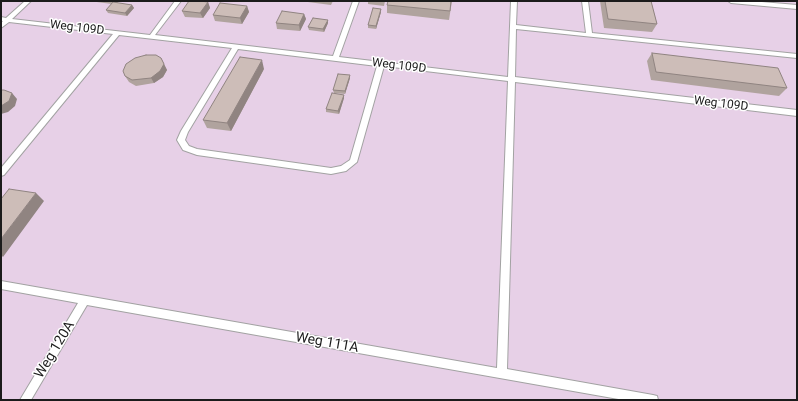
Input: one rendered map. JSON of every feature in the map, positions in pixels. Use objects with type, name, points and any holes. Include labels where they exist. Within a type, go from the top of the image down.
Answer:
[{"type":"lane","points":[[1,26],[4,20],[28,1]]},
{"type":"lane","points":[[151,37],[178,1]]},
{"type":"lane","points":[[335,59],[356,1]]},
{"type":"lane","points":[[502,373],[514,1]]},
{"type":"lane","points":[[585,1],[589,35]]},
{"type":"lane","points":[[731,1],[797,7]]},
{"type":"lane","name":"Weg 109D","points":[[4,20],[797,114]]},
{"type":"lane","points":[[513,27],[797,56]]},
{"type":"lane","points":[[1,173],[117,33]]},
{"type":"lane","points":[[236,47],[185,131],[182,140],[186,148],[197,152],[323,170],[331,171],[343,169],[353,162],[381,64]]},
{"type":"lane","name":"Weg 111A","points":[[1,285],[653,400]]},
{"type":"lane","name":"Weg 120A","points":[[25,400],[84,300]]},
{"type":"shaded area","points":[[1,1],[797,1],[797,400],[1,400]]},
{"type":"building","points":[[189,1],[208,2],[200,13],[182,11]]},
{"type":"building","points":[[388,1],[451,1],[450,11],[387,5]]},
{"type":"building","points":[[605,1],[651,1],[657,24],[608,19]]},
{"type":"building","points":[[113,2],[132,5],[125,13],[106,10]]},
{"type":"building","points":[[220,3],[247,6],[240,18],[213,15]]},
{"type":"building","points":[[373,8],[381,9],[376,26],[368,25]]},
{"type":"building","points":[[282,11],[304,14],[299,25],[276,23]]},
{"type":"building","points":[[313,18],[328,20],[323,29],[308,27]]},
{"type":"building","points":[[652,53],[778,68],[787,88],[656,72]]},
{"type":"building","points":[[146,55],[156,55],[161,58],[164,64],[160,71],[151,78],[132,80],[125,76],[123,71],[126,64],[135,58]]},
{"type":"building","points":[[240,57],[262,60],[227,123],[203,120]]},
{"type":"building","points":[[338,74],[350,75],[345,91],[333,90]]},
{"type":"building","points":[[1,90],[12,93],[9,101],[1,106]]},
{"type":"building","points":[[332,93],[344,95],[338,111],[326,109]]},
{"type":"building","points":[[9,189],[36,193],[1,239],[1,199]]}]
